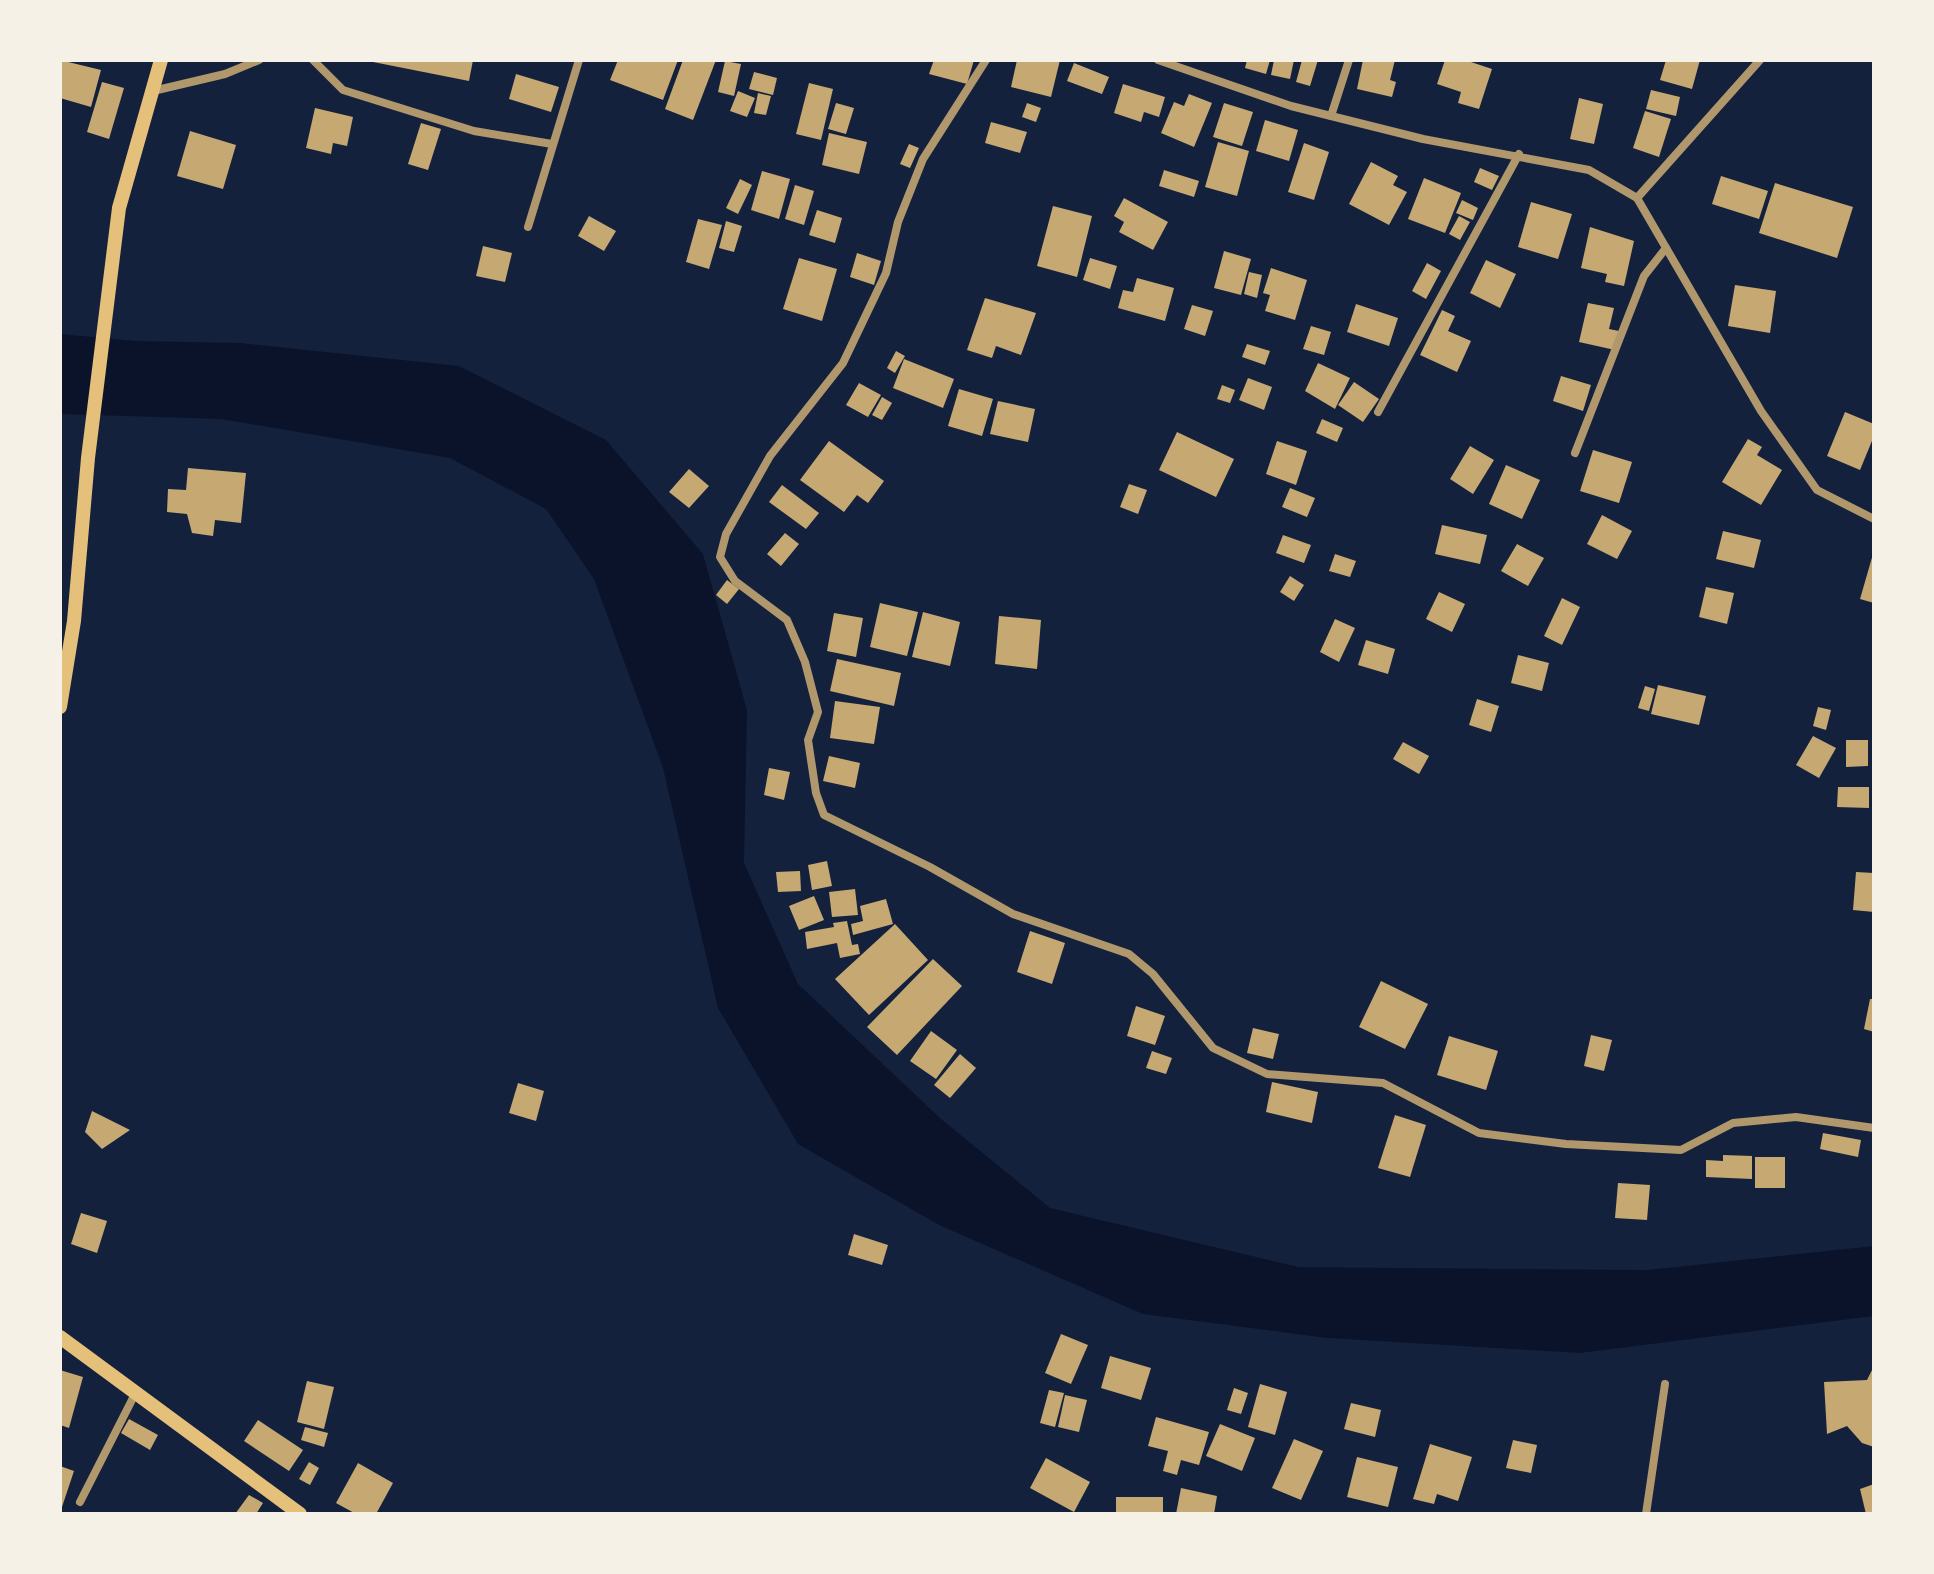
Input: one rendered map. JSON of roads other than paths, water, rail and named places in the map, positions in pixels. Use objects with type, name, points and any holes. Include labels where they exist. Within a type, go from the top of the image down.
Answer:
[{"type":"main road","points":[[60,707],[74,621],[88,458],[119,208],[161,60]]},
{"type":"main road","points":[[60,1337],[300,1514]]},
{"type":"street","points":[[153,91],[225,74],[259,60]]},
{"type":"street","points":[[313,60],[343,90],[474,131],[552,144]]},
{"type":"street","points":[[528,227],[579,60]]},
{"type":"street","points":[[986,60],[923,159],[898,222],[886,273],[843,363],[770,456],[726,534],[720,557],[735,581],[787,620],[805,662],[818,712],[808,740],[816,793],[824,815],[916,859],[1013,914],[1129,954],[1153,974],[1213,1048],[1267,1074],[1383,1083],[1479,1133],[1566,1144],[1681,1150],[1733,1123],[1796,1117],[1874,1128]]},
{"type":"street","points":[[1158,60],[1331,116],[1423,139],[1519,154],[1589,170],[1637,198],[1761,411],[1817,490],[1874,519]]},
{"type":"street","points":[[1331,116],[1349,60]]},
{"type":"street","points":[[1637,198],[1760,60]]},
{"type":"street","points":[[1378,412],[1519,154]]},
{"type":"street","points":[[1575,453],[1644,276],[1666,248]]},
{"type":"street","points":[[1646,1514],[1665,1384]]},
{"type":"street","points":[[80,1502],[136,1392]]},
{"type":"water","points":[[60,334],[136,341],[240,343],[459,366],[606,440],[703,554],[747,710],[744,863],[798,984],[941,1119],[1050,1208],[1298,1267],[1647,1270],[1874,1246],[1874,1316],[1580,1353],[1327,1338],[1143,1314],[939,1225],[798,1144],[718,1008],[663,768],[594,579],[546,509],[450,458],[221,419],[60,414]]}]
